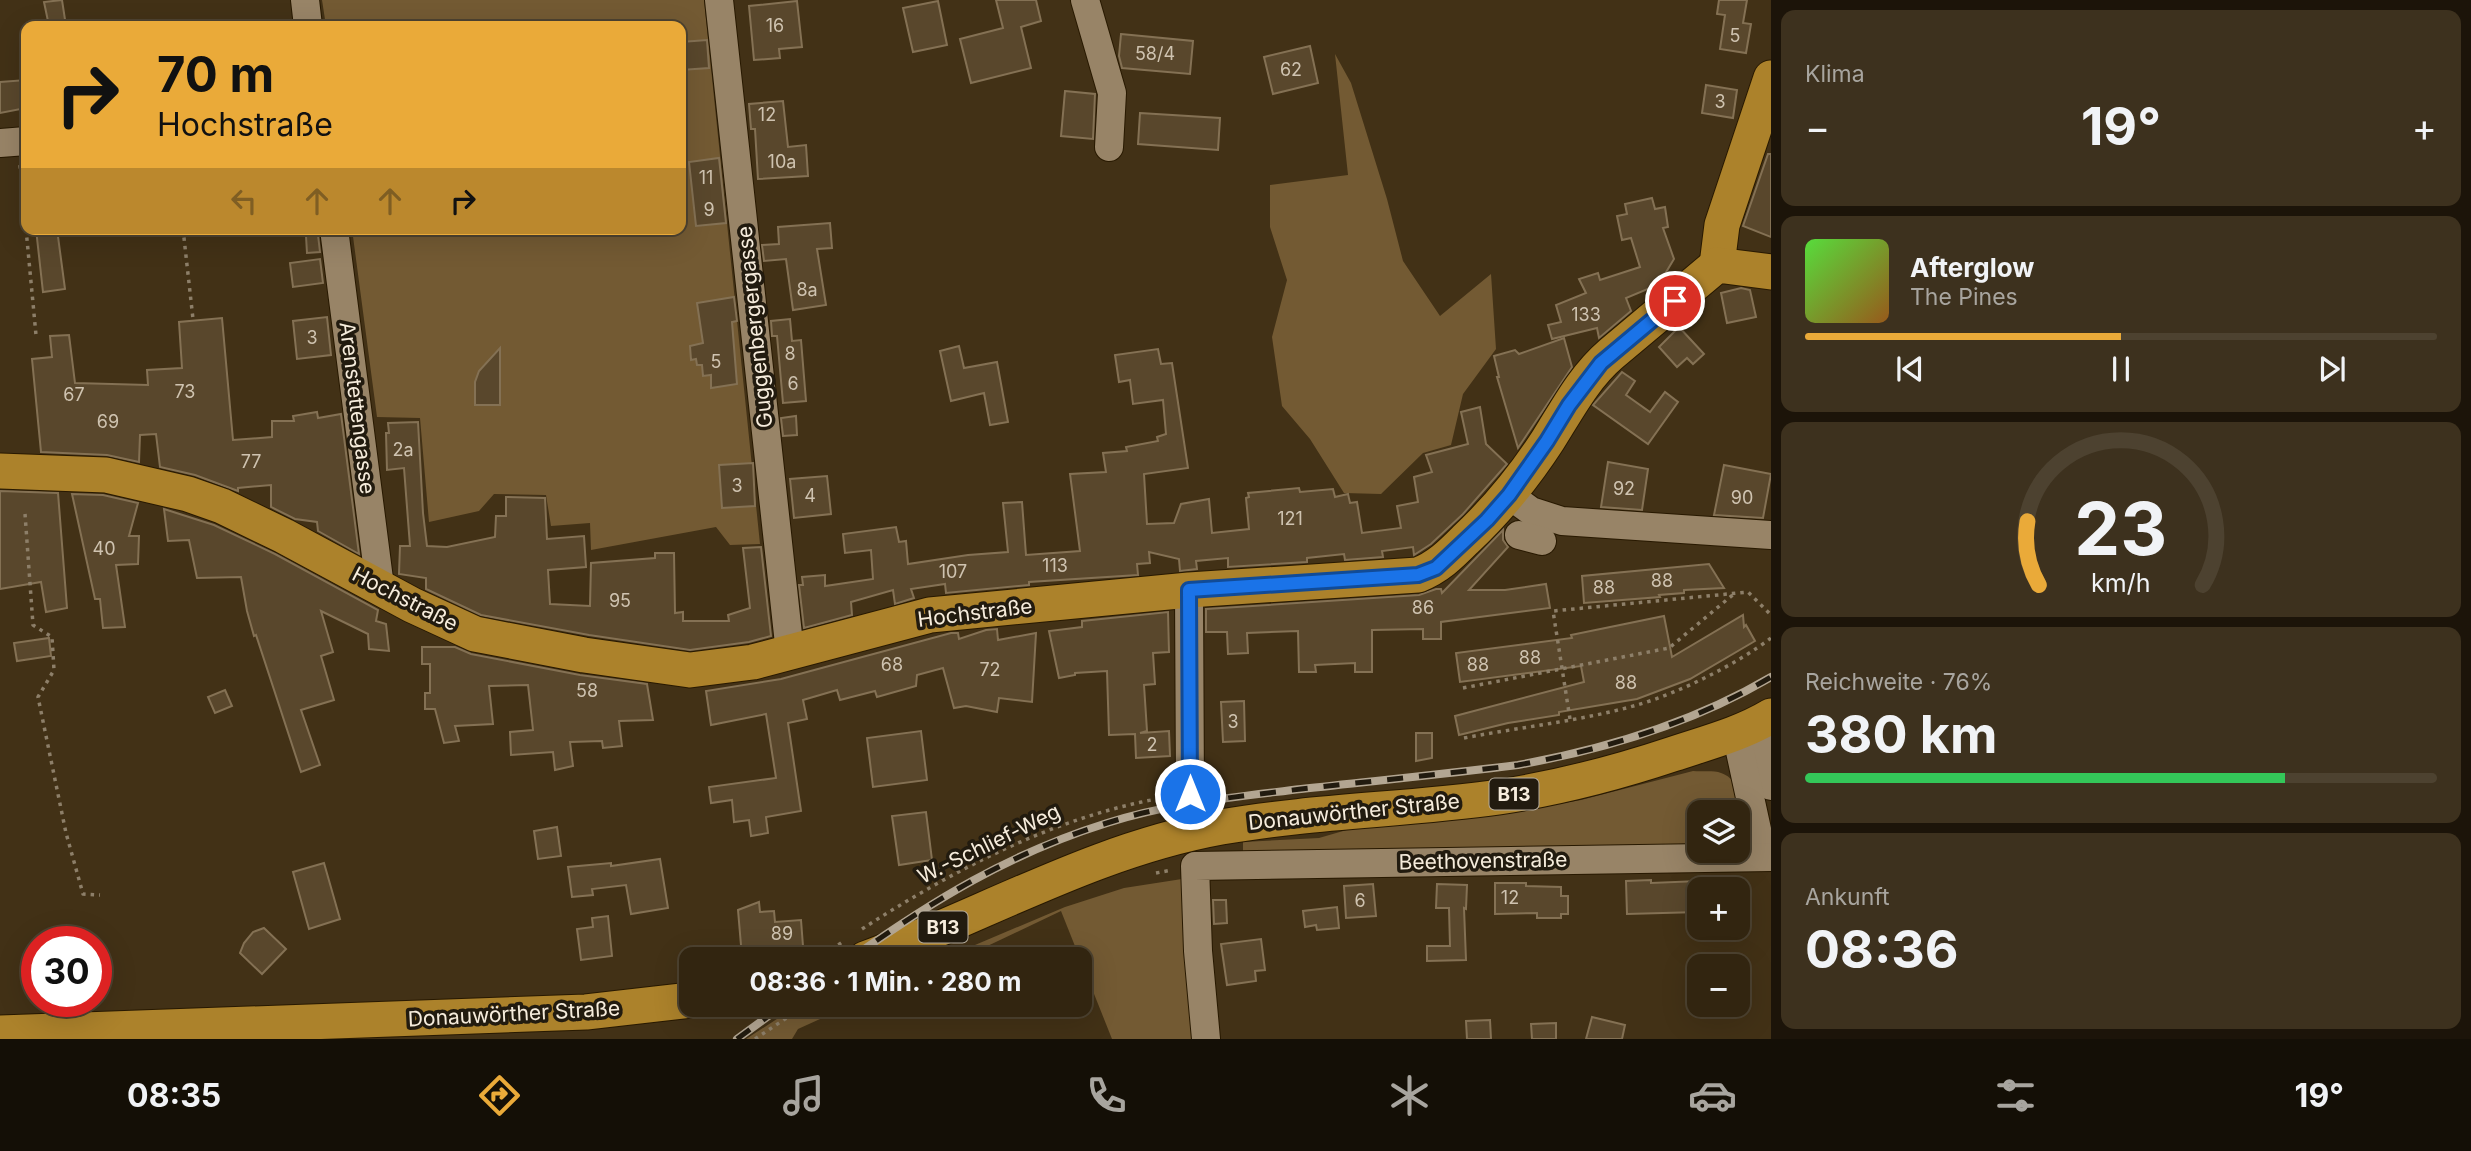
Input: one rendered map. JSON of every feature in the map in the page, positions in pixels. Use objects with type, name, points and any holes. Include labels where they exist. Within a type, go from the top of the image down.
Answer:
[{"type":"main road","points":[[1771,78],[1722,225],[1717,265],[1771,272]]},
{"type":"main road","name":"Hochstraße","points":[[0,471],[106,475],[188,494],[222,506],[284,536],[475,634],[583,655],[690,670],[753,662],[930,615],[1189,590],[1418,575],[1436,568],[1512,523],[1547,441],[1573,399],[1601,363],[1717,265]]},
{"type":"main road","name":"Donauwörther Straße","points":[[857,943],[907,944],[1055,877],[1127,851],[1196,833],[1284,818],[1497,797],[1558,786],[1616,772],[1757,723]]},
{"type":"main road","name":"Donauwörther Straße","points":[[0,1033],[440,1029],[679,1001]]},
{"type":"street","points":[[305,0],[307,21]]},
{"type":"street","name":"Guggenbergergasse","points":[[719,0],[790,653]]},
{"type":"street","points":[[1085,0],[1112,93],[1109,147]]},
{"type":"street","name":"Arenstettengasse","points":[[335,235],[380,587]]},
{"type":"street","points":[[1512,523],[1531,511],[1562,521],[1771,535]]},
{"type":"street","points":[[1189,590],[1190,794]]},
{"type":"street","points":[[1757,723],[1771,786]]},
{"type":"street","points":[[1757,723],[1767,857]]},
{"type":"street","name":"Beethovenstraße","points":[[1206,1039],[1198,951],[1195,866],[1767,857]]},
{"type":"path","points":[[15,142],[21,189]]},
{"type":"path","points":[[27,235],[37,335]]},
{"type":"path","points":[[184,235],[193,318]]},
{"type":"path","points":[[24,514],[33,625],[52,637],[54,670],[38,697],[66,833],[83,894],[100,895]]},
{"type":"path","points":[[1570,719],[1553,611],[1748,592],[1771,615]]},
{"type":"path","points":[[1463,688],[1669,648],[1735,593]]},
{"type":"path","points":[[1464,738],[1638,705],[1680,689],[1755,651],[1771,638]]},
{"type":"path","name":"W.-Schlief-Weg","points":[[857,943],[968,867],[1061,825],[1130,803],[1190,794]]},
{"type":"path","points":[[755,1039],[788,1017]]},
{"type":"shaded area","points":[[322,0],[704,0],[760,544],[730,545],[716,527],[591,550],[590,523],[551,526],[546,495],[494,494],[479,511],[429,522],[420,418],[377,417],[353,235],[686,235],[686,21],[325,21]]},
{"type":"shaded area","points":[[1335,54],[1351,83],[1403,261],[1440,316],[1491,274],[1496,349],[1463,394],[1451,445],[1423,453],[1381,494],[1344,493],[1310,439],[1282,406],[1272,337],[1287,280],[1270,227],[1270,185],[1348,175]]},
{"type":"shaded area","points":[[1693,771],[1715,772],[1728,776],[1737,787],[1741,800],[1687,800],[1687,845],[1243,851],[1243,842],[1319,838],[1350,829],[1496,815],[1581,800]]},
{"type":"shaded area","points":[[1182,879],[1196,1039],[1112,1039],[1092,989],[1092,947],[1075,947],[1061,911],[985,947],[970,947],[1065,907],[1124,888]]},
{"type":"shaded area","points":[[780,1017],[824,1017],[798,1029],[792,1039],[746,1039]]},
{"type":"building","points":[[62,0],[65,21],[48,21],[44,2]]},
{"type":"building","points":[[996,0],[1036,0],[1041,21],[1021,27],[1031,68],[971,83],[960,39],[1003,28]]},
{"type":"building","points":[[1719,0],[1747,0],[1743,23],[1751,24],[1746,53],[1720,49],[1725,15],[1717,14]]},
{"type":"building","points":[[797,1],[802,47],[779,49],[780,58],[754,60],[749,6]]},
{"type":"building","points":[[938,1],[947,45],[913,52],[903,8]]},
{"type":"building","points":[[1121,34],[1193,41],[1190,74],[1122,68],[1119,56]]},
{"type":"building","points":[[707,40],[709,68],[686,70],[686,42]]},
{"type":"building","points":[[1310,46],[1318,83],[1273,94],[1264,57]]},
{"type":"building","points":[[21,80],[21,109],[0,113],[0,82]]},
{"type":"building","points":[[1706,85],[1737,90],[1733,118],[1702,113]]},
{"type":"building","points":[[1065,91],[1095,94],[1093,139],[1061,136]]},
{"type":"building","points":[[783,101],[788,147],[806,145],[808,176],[758,179],[755,129],[751,129],[749,104]]},
{"type":"building","points":[[1140,113],[1220,118],[1218,150],[1138,144]]},
{"type":"building","points":[[1768,154],[1771,154],[1771,237],[1743,226]]},
{"type":"building","points":[[719,158],[726,223],[696,226],[689,162]]},
{"type":"building","points":[[1652,198],[1655,209],[1665,207],[1668,227],[1663,228],[1674,259],[1665,274],[1667,281],[1626,298],[1631,311],[1599,338],[1597,328],[1552,339],[1548,325],[1561,322],[1556,305],[1586,293],[1579,279],[1598,273],[1600,280],[1640,267],[1631,238],[1622,240],[1617,216],[1627,214],[1625,204]]},
{"type":"building","points":[[830,223],[832,248],[817,249],[826,305],[793,310],[786,259],[764,261],[762,245],[779,244],[778,227]]},
{"type":"building","points":[[37,235],[58,235],[65,289],[43,292]]},
{"type":"building","points":[[318,235],[320,252],[307,253],[306,236]]},
{"type":"building","points":[[320,259],[323,283],[293,287],[290,263]]},
{"type":"building","points":[[1741,288],[1750,290],[1756,317],[1727,323],[1721,293]]},
{"type":"building","points":[[734,297],[737,321],[732,322],[737,384],[711,388],[711,375],[703,376],[702,365],[697,365],[696,359],[691,360],[690,346],[703,343],[697,303]]},
{"type":"building","points":[[327,317],[331,355],[297,359],[293,321]]},
{"type":"building","points":[[222,318],[233,440],[272,437],[272,421],[294,421],[293,416],[317,412],[318,418],[341,414],[359,554],[318,531],[317,522],[295,519],[271,507],[271,485],[238,488],[238,491],[195,475],[160,467],[156,434],[140,435],[139,462],[107,455],[41,452],[32,359],[52,357],[50,336],[69,335],[75,383],[148,385],[147,370],[182,368],[179,322]]},
{"type":"building","points":[[790,319],[792,341],[801,340],[806,401],[783,403],[777,336],[772,336],[771,321]]},
{"type":"building","points":[[1679,327],[1704,354],[1693,364],[1687,358],[1677,367],[1659,347]]},
{"type":"building","points":[[1564,338],[1572,367],[1518,448],[1497,377],[1494,356],[1515,350],[1519,354]]},
{"type":"building","points":[[959,346],[964,368],[997,362],[1008,422],[990,425],[984,393],[951,401],[940,351]]},
{"type":"building","points":[[500,348],[500,405],[475,405],[475,382],[479,371]]},
{"type":"building","points":[[1158,349],[1161,364],[1172,363],[1188,468],[1144,474],[1147,524],[1174,523],[1181,504],[1209,499],[1212,533],[1249,529],[1246,498],[1249,497],[1248,493],[1299,488],[1300,492],[1333,489],[1335,497],[1348,494],[1350,503],[1357,502],[1362,533],[1401,528],[1397,506],[1418,502],[1414,477],[1432,472],[1426,455],[1468,444],[1461,412],[1480,407],[1486,444],[1507,464],[1463,514],[1431,544],[1414,555],[1413,547],[1382,551],[1383,557],[1345,560],[1344,554],[1307,558],[1307,562],[1228,567],[1228,558],[1196,561],[1197,569],[1180,571],[1179,559],[1149,552],[1150,563],[1137,564],[1138,575],[1029,582],[1029,585],[946,593],[945,584],[911,589],[914,598],[895,604],[893,590],[851,602],[852,615],[804,628],[799,585],[803,585],[802,577],[825,575],[825,586],[873,579],[871,550],[845,553],[843,534],[896,527],[899,542],[906,541],[908,564],[1008,552],[1003,503],[1022,502],[1026,555],[1080,551],[1070,474],[1106,472],[1103,453],[1127,451],[1126,447],[1158,441],[1157,437],[1166,434],[1163,400],[1133,404],[1130,380],[1119,382],[1115,355]]},
{"type":"building","points":[[1622,372],[1635,381],[1626,395],[1650,412],[1665,392],[1678,402],[1648,444],[1593,405]]},
{"type":"building","points":[[796,416],[797,435],[783,436],[781,418]]},
{"type":"building","points":[[418,422],[427,546],[447,547],[495,537],[496,516],[506,516],[506,497],[545,498],[547,539],[584,536],[586,567],[548,570],[550,604],[590,606],[591,563],[655,558],[655,553],[674,553],[675,613],[683,612],[683,621],[729,621],[728,615],[750,608],[743,548],[761,547],[771,636],[749,642],[690,650],[589,635],[481,615],[426,589],[426,578],[399,574],[400,546],[410,546],[404,468],[387,470],[386,433],[389,433],[388,423]]},
{"type":"building","points":[[1608,462],[1648,469],[1642,510],[1601,507]]},
{"type":"building","points":[[753,463],[755,506],[722,508],[719,465]]},
{"type":"building","points":[[1724,465],[1771,474],[1763,518],[1714,515]]},
{"type":"building","points":[[827,476],[831,514],[794,518],[790,479]]},
{"type":"building","points":[[0,491],[58,493],[67,608],[46,612],[41,582],[0,589]]},
{"type":"building","points":[[72,494],[103,495],[138,503],[129,536],[139,536],[138,564],[116,565],[125,627],[103,628],[100,599],[95,599]]},
{"type":"building","points":[[164,509],[214,525],[275,554],[378,610],[376,621],[386,624],[389,651],[369,649],[368,634],[321,611],[333,652],[321,656],[334,700],[301,710],[320,765],[301,772],[256,635],[254,636],[241,577],[197,578],[189,540],[168,541]]},
{"type":"building","points":[[1503,530],[1503,540],[1508,547],[1469,590],[1505,590],[1546,584],[1550,608],[1441,622],[1441,639],[1423,639],[1423,629],[1372,630],[1372,672],[1355,672],[1355,663],[1315,665],[1316,672],[1299,672],[1298,631],[1247,633],[1248,653],[1228,654],[1227,632],[1206,632],[1206,609],[1419,595],[1436,589],[1441,589],[1442,593]]},
{"type":"building","points":[[1709,564],[1724,588],[1684,590],[1684,593],[1659,595],[1660,597],[1584,603],[1582,576]]},
{"type":"building","points":[[1168,612],[1169,652],[1153,653],[1155,684],[1144,685],[1147,731],[1140,733],[1169,731],[1170,756],[1136,758],[1135,734],[1109,735],[1107,671],[1075,673],[1059,678],[1049,631],[1082,627],[1082,621]]},
{"type":"building","points":[[1743,615],[1744,627],[1746,625],[1755,641],[1690,679],[1637,699],[1559,712],[1559,715],[1508,723],[1459,735],[1455,716],[1584,682],[1581,666],[1460,682],[1456,653],[1572,638],[1571,635],[1664,616],[1672,657]]},
{"type":"building","points":[[997,629],[998,640],[1036,633],[1032,702],[999,698],[997,712],[966,706],[954,708],[943,668],[917,675],[916,686],[877,697],[875,691],[840,700],[837,690],[803,700],[807,719],[788,723],[801,811],[766,817],[768,833],[751,836],[749,820],[734,822],[732,800],[711,803],[709,787],[776,778],[766,714],[711,725],[706,691],[781,679],[951,633],[958,633],[959,639]]},
{"type":"building","points":[[49,638],[51,656],[17,661],[14,643]]},
{"type":"building","points":[[422,647],[455,647],[471,654],[580,675],[647,684],[653,720],[619,721],[622,746],[603,748],[602,741],[570,742],[573,766],[555,770],[553,752],[511,755],[510,732],[533,730],[528,685],[489,686],[493,724],[455,726],[459,741],[444,743],[435,709],[425,709],[425,693],[430,693],[430,664],[422,664]]},
{"type":"building","points":[[225,690],[232,706],[215,713],[208,697]]},
{"type":"building","points":[[1244,701],[1245,741],[1223,742],[1221,702]]},
{"type":"building","points":[[921,731],[927,780],[873,787],[867,738]]},
{"type":"building","points":[[1416,733],[1432,733],[1432,758],[1416,761]]},
{"type":"building","points":[[926,812],[932,860],[899,865],[892,816]]},
{"type":"building","points":[[557,827],[561,856],[538,859],[534,831]]},
{"type":"building","points":[[660,859],[668,908],[631,914],[626,885],[592,889],[593,895],[572,897],[568,867],[611,863],[611,866]]},
{"type":"building","points":[[324,863],[340,919],[309,929],[293,872]]},
{"type":"building","points":[[1626,881],[1687,882],[1687,912],[1627,914]]},
{"type":"building","points":[[1495,883],[1561,887],[1561,896],[1568,896],[1568,914],[1561,914],[1561,918],[1537,918],[1537,913],[1495,914]]},
{"type":"building","points":[[1373,884],[1376,916],[1346,918],[1344,886]]},
{"type":"building","points":[[1437,884],[1467,885],[1466,909],[1464,908],[1466,960],[1427,961],[1427,946],[1450,946],[1449,908],[1436,908]]},
{"type":"building","points":[[1213,900],[1226,900],[1227,923],[1214,924]]},
{"type":"building","points":[[759,902],[760,912],[774,911],[775,922],[801,920],[803,946],[741,947],[738,910]]},
{"type":"building","points":[[1337,907],[1339,928],[1317,930],[1316,925],[1305,927],[1303,911]]},
{"type":"building","points":[[608,916],[612,956],[581,960],[577,929],[593,927],[592,918]]},
{"type":"building","points":[[264,928],[286,949],[262,974],[240,953],[253,932]]},
{"type":"building","points":[[1261,939],[1265,970],[1255,971],[1256,981],[1227,985],[1221,944]]},
{"type":"building","points":[[1592,1017],[1625,1025],[1622,1039],[1586,1039]]},
{"type":"building","points":[[1490,1020],[1491,1039],[1467,1039],[1466,1021]]},
{"type":"building","points":[[1556,1023],[1556,1039],[1532,1039],[1531,1024]]},
{"type":"railway","points":[[868,947],[942,898],[1004,864],[1071,835],[1130,816],[1203,801],[1551,759],[1680,721],[1771,677]]},
{"type":"railway","points":[[737,1039],[767,1017]]},
{"type":"route","points":[[1190,794],[1189,590],[1418,575],[1436,568],[1487,520],[1509,495],[1569,405],[1601,363],[1675,301]]}]
